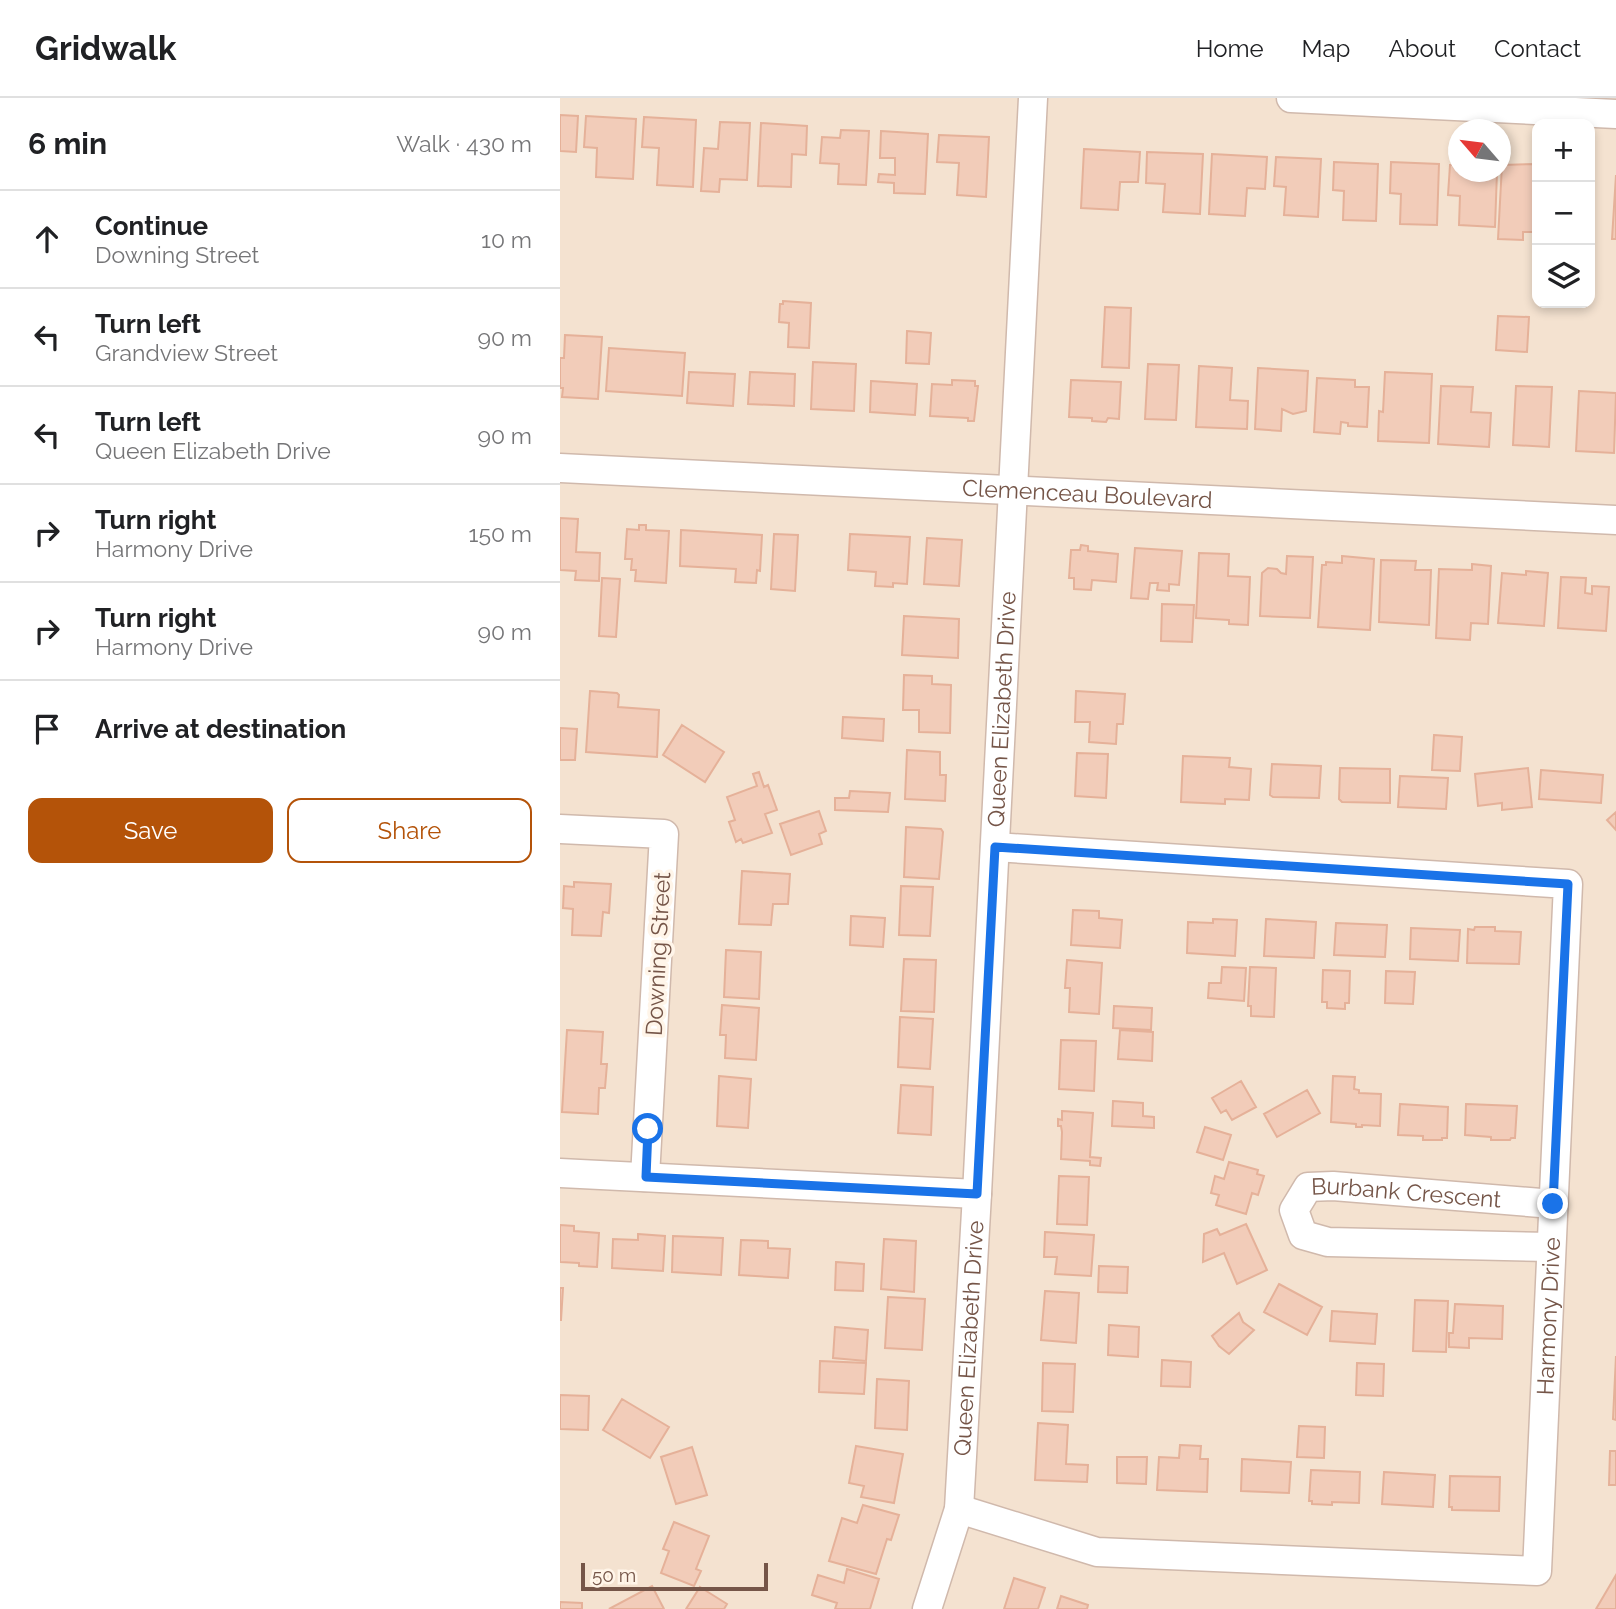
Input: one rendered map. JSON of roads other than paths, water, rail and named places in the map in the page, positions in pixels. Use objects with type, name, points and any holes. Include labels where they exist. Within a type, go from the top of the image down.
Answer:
[{"type":"street","name":"Queen Elizabeth Drive","points":[[927,1609],[959,1509],[1033,98]]},
{"type":"street","points":[[1291,98],[1616,114]]},
{"type":"street","name":"Clemenceau Boulevard","points":[[560,468],[1616,520]]},
{"type":"street","name":"Downing Street","points":[[560,828],[664,834],[646,1177]]},
{"type":"street","name":"Harmony Drive","points":[[959,1509],[1097,1552],[1536,1571],[1568,884],[995,847]]},
{"type":"street","points":[[560,1173],[977,1194]]},
{"type":"street","name":"Burbank Crescent","points":[[1551,1247],[1328,1242],[1303,1236],[1294,1210],[1308,1186],[1553,1204]]}]
